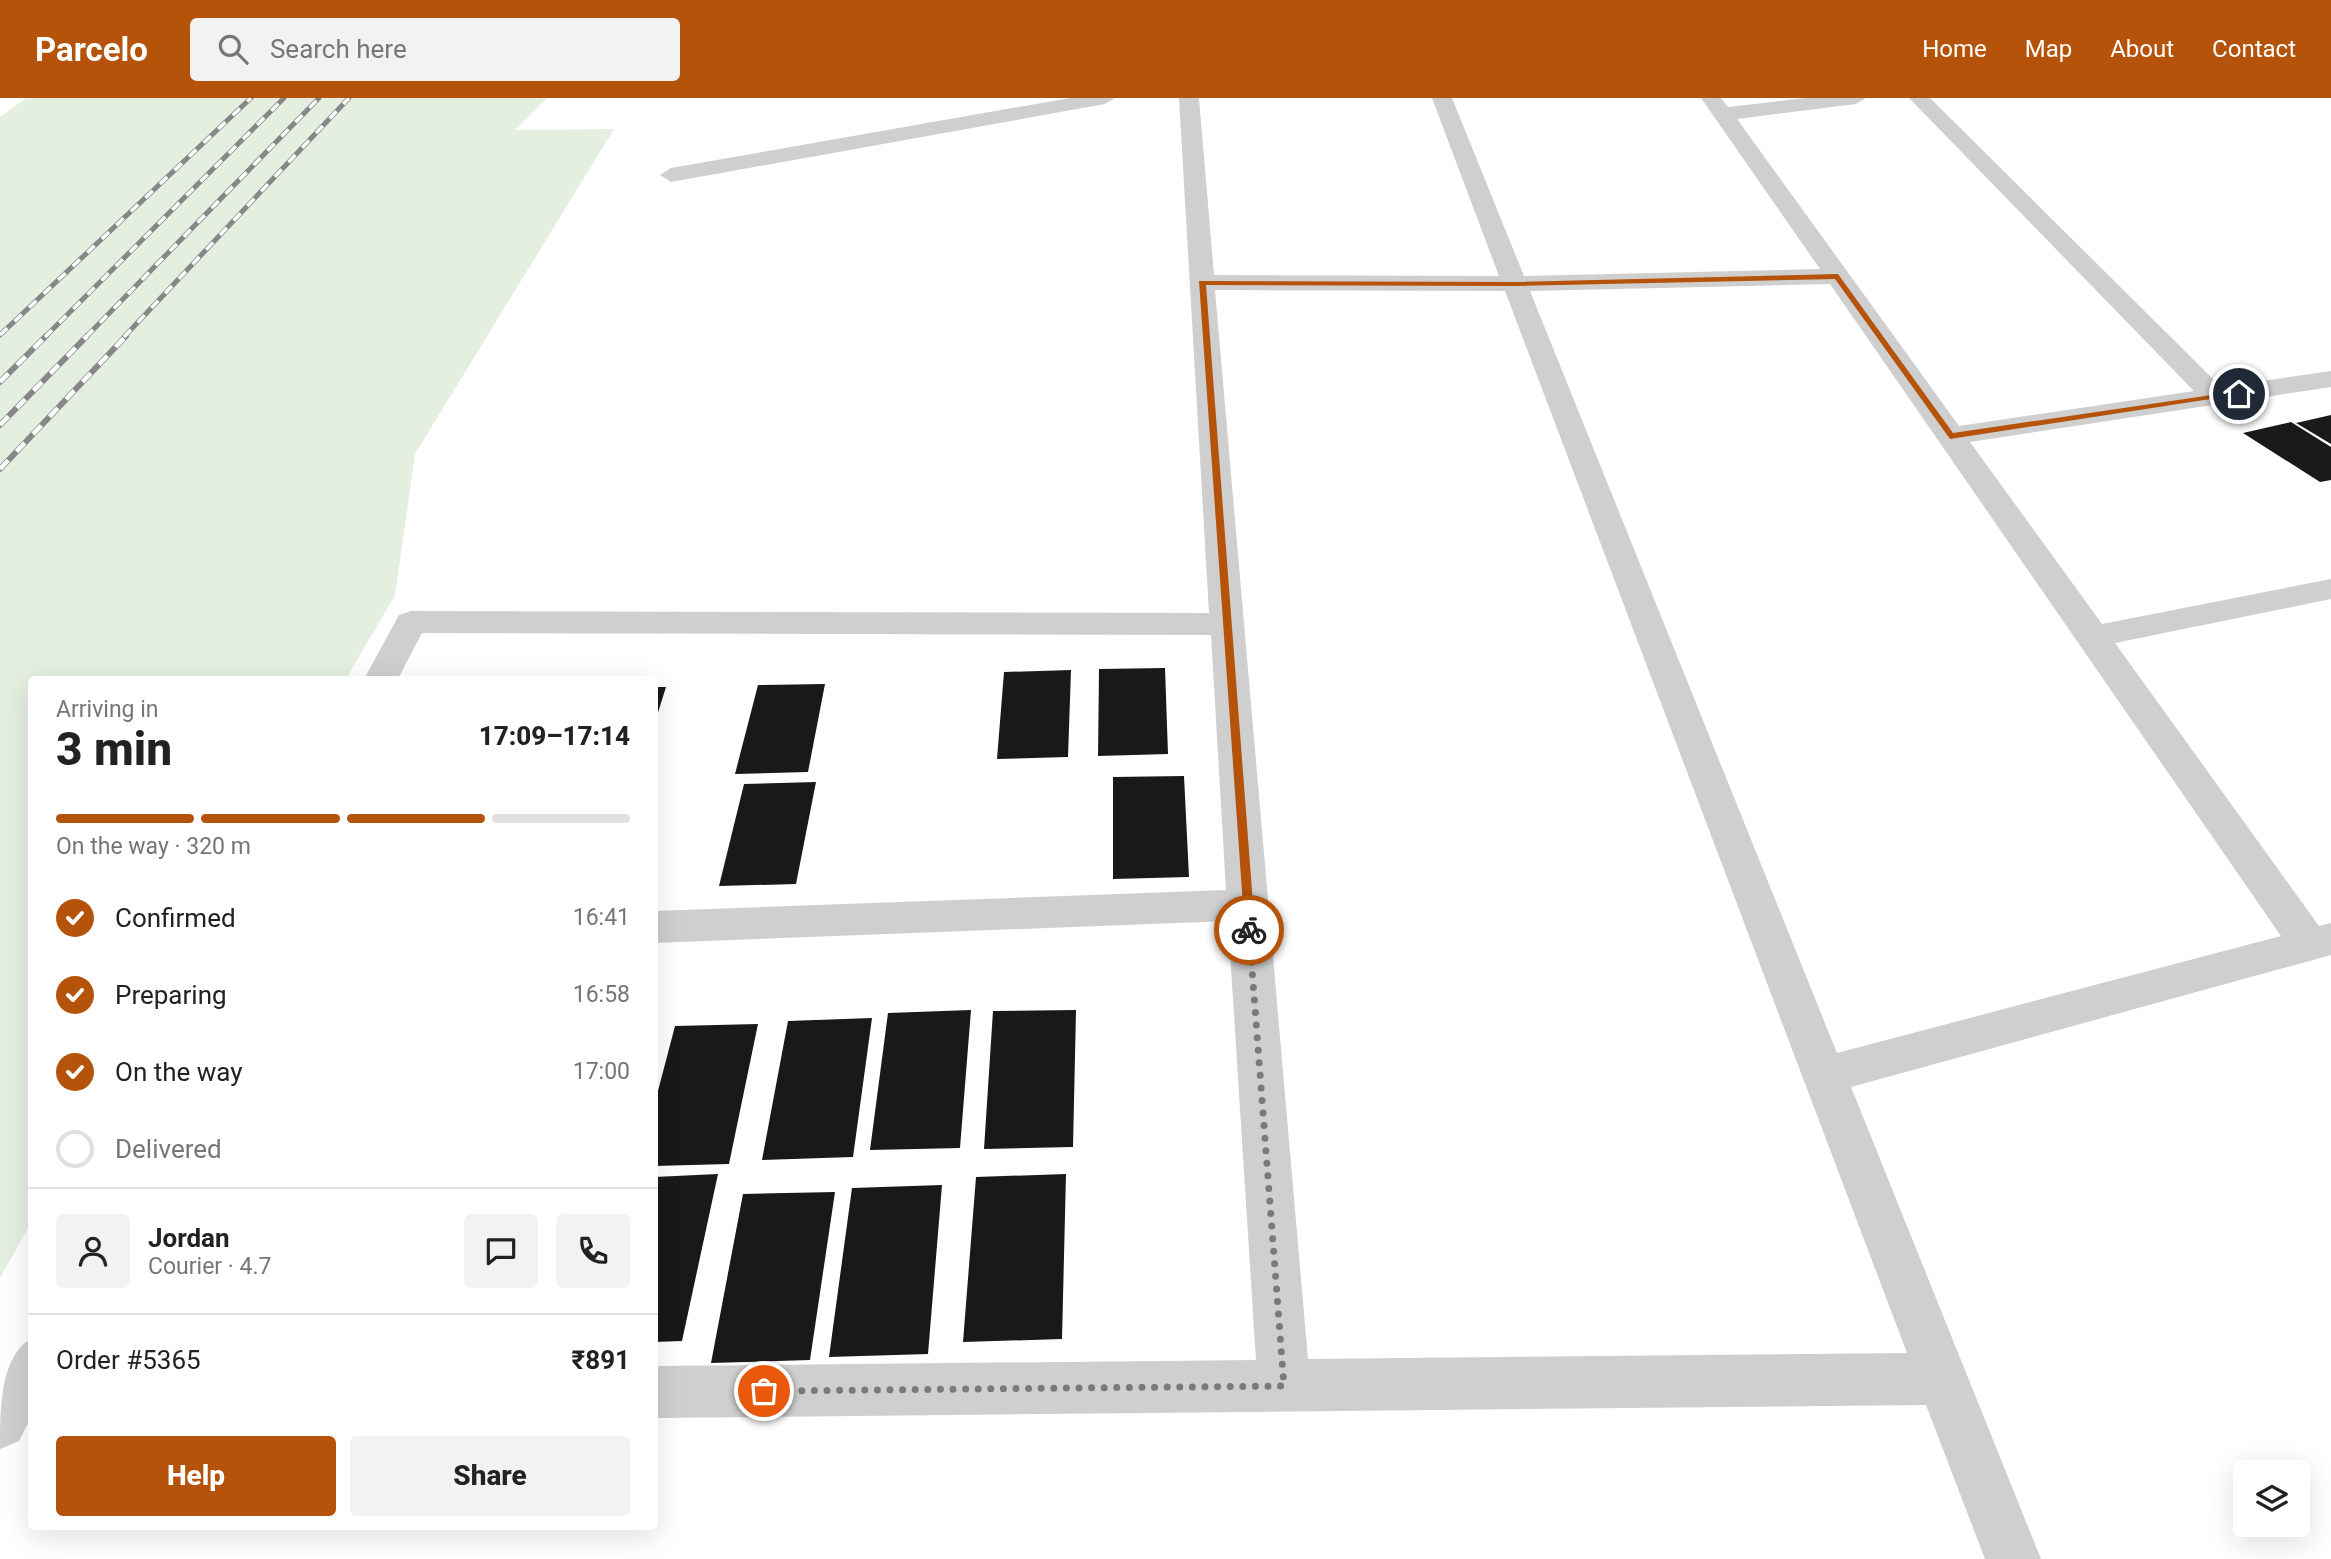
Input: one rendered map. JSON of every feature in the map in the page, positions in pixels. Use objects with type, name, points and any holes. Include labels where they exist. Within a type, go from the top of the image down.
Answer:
[{"type":"street","points":[[671,176],[1105,98]]},
{"type":"street","points":[[1189,98],[1284,1386]]},
{"type":"street","points":[[1442,98],[2013,1559]]},
{"type":"street","points":[[1717,106],[1856,98]]},
{"type":"street","points":[[1919,98],[2216,398]]},
{"type":"street","points":[[1717,106],[2092,637],[2321,942],[1824,1076]]},
{"type":"street","points":[[1202,282],[1515,284],[1838,276]]},
{"type":"street","points":[[1950,436],[2331,379]]},
{"type":"street","points":[[2092,637],[2331,589]]},
{"type":"street","points":[[383,676],[411,622],[1226,624]]},
{"type":"street","points":[[658,927],[1247,905]]},
{"type":"street","points":[[658,1392],[1942,1379]]},
{"type":"green space","points":[[26,98],[547,98],[515,130],[614,129],[415,454],[395,595],[348,676],[28,676],[28,1228],[0,1278],[0,117]]},
{"type":"building","points":[[2331,415],[2331,444],[2296,423]]},
{"type":"building","points":[[2291,422],[2331,447],[2331,480],[2320,482],[2243,433]]},
{"type":"building","points":[[1165,668],[1168,754],[1098,756],[1099,669]]},
{"type":"building","points":[[1071,670],[1068,757],[997,759],[1004,672]]},
{"type":"building","points":[[825,684],[808,772],[735,774],[758,685]]},
{"type":"building","points":[[658,687],[666,687],[658,712]]},
{"type":"building","points":[[1184,776],[1189,877],[1113,879],[1113,777]]},
{"type":"building","points":[[816,782],[796,884],[719,886],[744,784]]},
{"type":"building","points":[[971,1010],[960,1148],[870,1150],[888,1013]]},
{"type":"building","points":[[1076,1010],[1073,1147],[984,1149],[993,1011]]},
{"type":"building","points":[[872,1018],[853,1157],[762,1160],[788,1021]]},
{"type":"building","points":[[758,1024],[729,1164],[658,1166],[658,1091],[675,1026]]},
{"type":"building","points":[[718,1174],[682,1341],[658,1342],[658,1177]]},
{"type":"building","points":[[1066,1174],[1062,1339],[963,1342],[976,1177]]},
{"type":"building","points":[[942,1185],[928,1354],[829,1357],[852,1188]]},
{"type":"building","points":[[835,1192],[810,1360],[711,1363],[743,1194]]},
{"type":"railway","points":[[0,335],[251,98]]},
{"type":"railway","points":[[0,382],[284,98]]},
{"type":"railway","points":[[86,337],[319,98]]},
{"type":"railway","points":[[124,337],[349,98]]},
{"type":"railway","points":[[0,425],[87,336]]},
{"type":"railway","points":[[0,469],[126,336]]},
{"type":"way so far","points":[[764,1391],[1284,1386],[1249,930]]},
{"type":"route","points":[[1249,930],[1202,282],[1515,284],[1838,276],[1950,436],[2239,394]]}]
